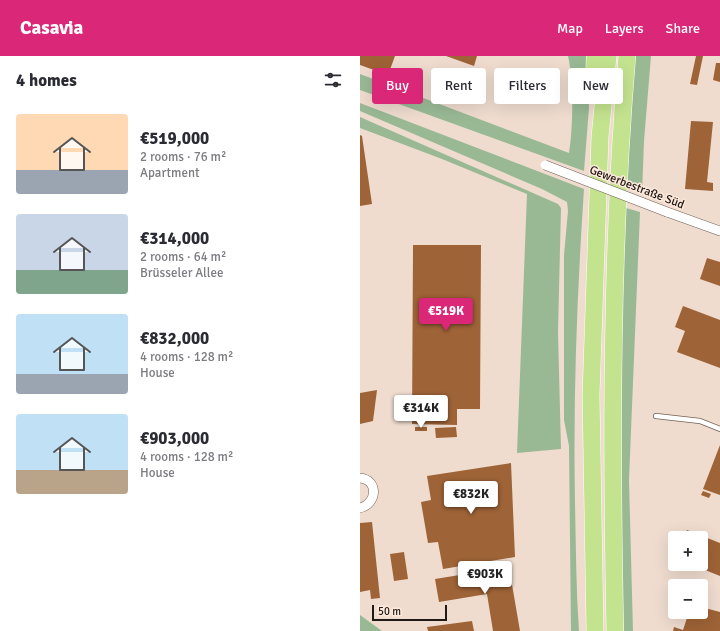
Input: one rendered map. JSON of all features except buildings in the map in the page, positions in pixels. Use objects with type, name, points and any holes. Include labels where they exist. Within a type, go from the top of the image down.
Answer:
[{"type":"highway","points":[[595,56],[594,102],[600,137]]},
{"type":"highway","points":[[596,631],[591,395],[600,137],[608,56]]},
{"type":"highway","points":[[615,631],[612,392],[614,258],[627,56]]},
{"type":"street","name":"Gewerbestraße Süd","points":[[545,165],[720,231]]},
{"type":"street","points":[[360,478],[369,482],[374,489],[374,493],[371,502],[360,508]]},
{"type":"lane","points":[[656,416],[700,421],[720,429]]},
{"type":"green space","points":[[568,56],[588,56],[588,68],[570,68]]},
{"type":"green space","points":[[635,56],[651,56],[644,141],[642,194],[626,187]]},
{"type":"green space","points":[[360,74],[372,79],[372,94],[360,90]]},
{"type":"green space","points":[[423,98],[431,101],[431,104],[439,104],[569,153],[572,104],[589,104],[584,171],[399,104],[423,104]]},
{"type":"green space","points":[[360,103],[584,189],[579,268],[575,386],[576,568],[579,631],[571,631],[569,446],[564,420],[564,255],[568,211],[567,202],[542,189],[360,111]]},
{"type":"green space","points":[[360,117],[558,204],[561,208],[558,332],[561,449],[517,453],[527,194],[442,159],[360,128]]},
{"type":"green space","points":[[626,208],[640,212],[629,480],[633,631],[623,631],[618,379]]},
{"type":"green space","points":[[360,615],[382,631],[360,631]]}]
